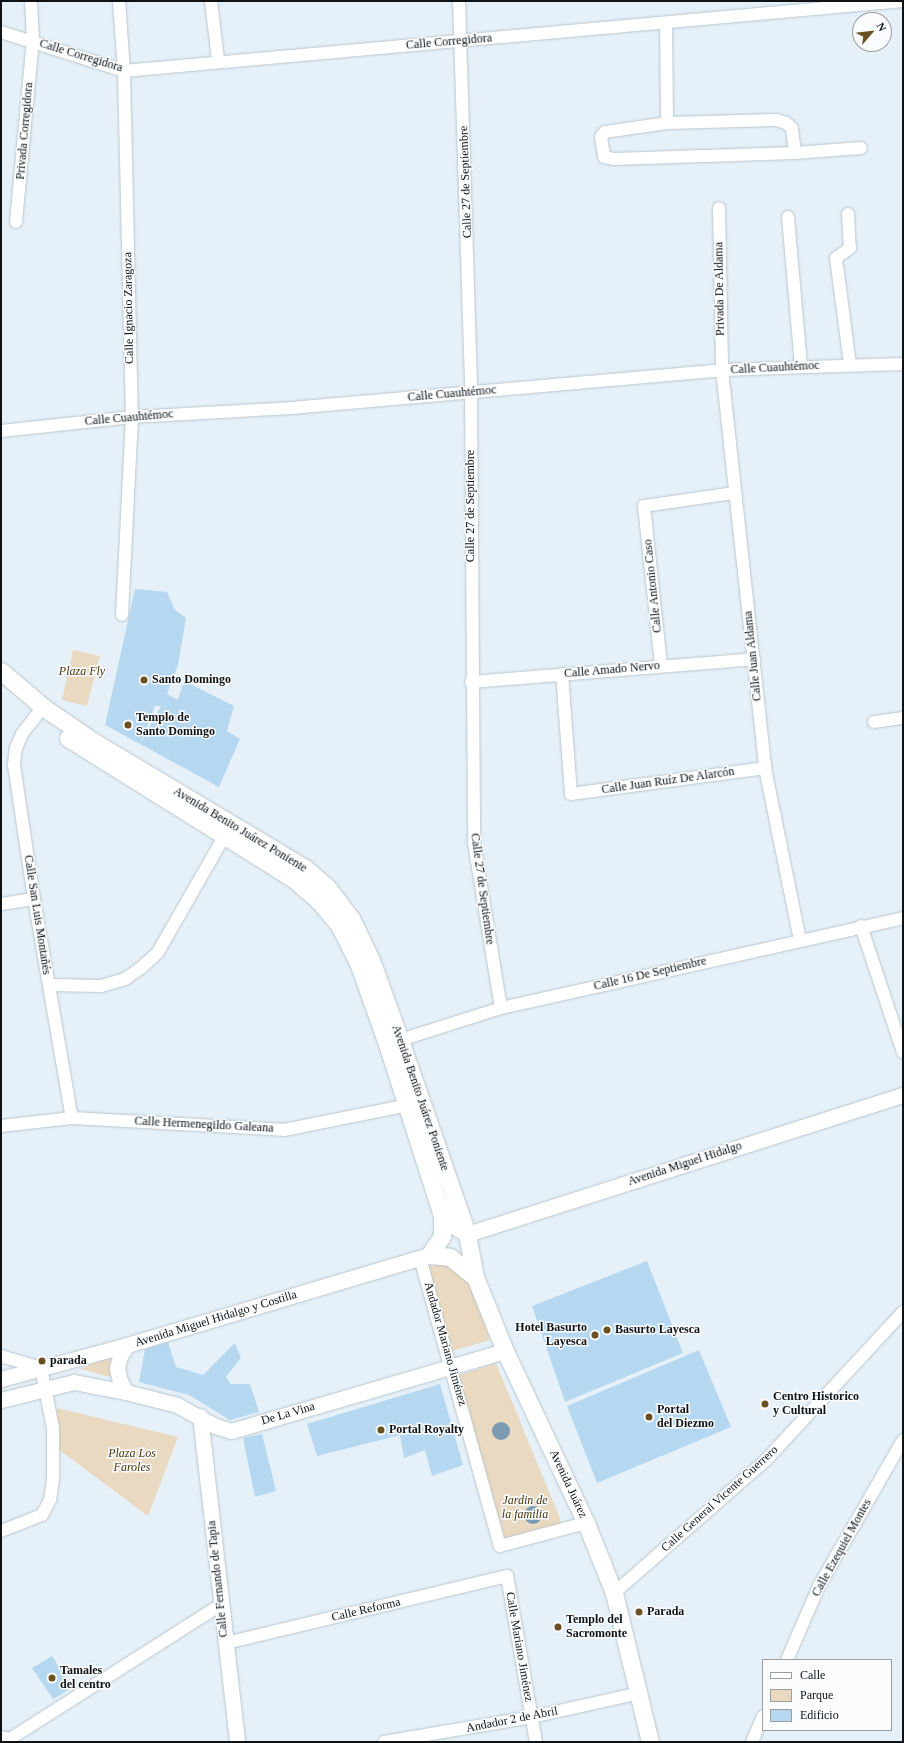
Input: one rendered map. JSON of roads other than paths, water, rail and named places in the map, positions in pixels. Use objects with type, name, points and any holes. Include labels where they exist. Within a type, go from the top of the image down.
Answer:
[{"type":"main road","name":"Avenida Benito Juárez Poniente","points":[[1,671],[39,712]]},
{"type":"main road","name":"Avenida Benito Juárez Poniente","points":[[1,686],[39,712],[91,740],[229,830],[305,868],[328,888],[347,912],[371,960],[394,1042],[414,1104],[467,1234]]},
{"type":"main road","name":"Avenida Benito Juárez Poniente","points":[[414,1104],[430,1182],[443,1226],[442,1236],[425,1256]]},
{"type":"main road","name":"Avenida Juárez","points":[[467,1234],[475,1277],[505,1351],[586,1523],[614,1593],[640,1693],[650,1742]]},
{"type":"main road","points":[[425,1256],[450,1257],[475,1277]]},
{"type":"street","name":"Privada Corregidora","points":[[16,222],[33,40],[31,1]]},
{"type":"street","name":"Calle Ignacio Zaragoza","points":[[119,1],[124,71],[132,417],[122,615]]},
{"type":"street","points":[[211,1],[218,60]]},
{"type":"street","name":"Calle 27 de Septiembre","points":[[459,1],[471,392],[471,682],[474,843],[501,1008]]},
{"type":"street","name":"Calle Corregidora","points":[[1,32],[33,40],[124,71],[218,60],[461,41],[903,1]]},
{"type":"street","points":[[666,23],[667,123]]},
{"type":"street","points":[[796,153],[792,128],[786,123],[776,120],[667,123],[605,132],[601,137],[604,157],[614,159],[796,153],[861,148]]},
{"type":"street","name":"Privada De Aldama","points":[[719,208],[722,370]]},
{"type":"street","points":[[848,214],[850,248],[836,258],[850,364]]},
{"type":"street","points":[[788,217],[801,366]]},
{"type":"street","name":"Calle Cuauhtémoc","points":[[1,430],[132,417],[291,408],[722,370],[850,364],[903,364]]},
{"type":"street","name":"Calle Juan Aldama","points":[[722,370],[734,493],[754,659],[765,768],[800,940]]},
{"type":"street","name":"Calle Antonio Caso","points":[[661,665],[644,506],[734,493]]},
{"type":"street","name":"Calle Amado Nervo","points":[[471,682],[661,665],[754,659]]},
{"type":"street","name":"Calle Juan Ruíz De Alarcón","points":[[562,674],[570,794],[765,768]]},
{"type":"street","name":"Calle San Luis Montañés","points":[[39,712],[22,734],[16,748],[14,765],[34,899],[72,1118]]},
{"type":"street","points":[[874,722],[903,718]]},
{"type":"street","points":[[49,985],[101,986],[125,979],[141,968],[158,952],[229,830]]},
{"type":"street","points":[[1,904],[34,899]]},
{"type":"street","name":"Calle 16 De Septiembre","points":[[394,1042],[501,1008],[861,926],[903,918]]},
{"type":"street","points":[[861,926],[903,1052]]},
{"type":"street","name":"Avenida Miguel Hidalgo","points":[[467,1234],[903,1095]]},
{"type":"street","name":"Calle Hermenegildo Galeana","points":[[1,1126],[72,1118],[284,1130],[414,1104]]},
{"type":"street","points":[[430,1182],[450,1220],[456,1228],[467,1234]]},
{"type":"street","name":"Avenida Miguel Hidalgo y Costilla","points":[[1,1379],[127,1345],[425,1256]]},
{"type":"street","name":"Andador Mariano Jiménez","points":[[425,1256],[452,1366],[500,1546],[586,1523]]},
{"type":"street","name":"Calle General Vicente Guerrero","points":[[614,1593],[766,1460],[903,1312]]},
{"type":"street","points":[[126,1392],[120,1381],[117,1368],[120,1356],[127,1345]]},
{"type":"street","name":"De La Vina","points":[[46,1388],[74,1382],[126,1392],[177,1405],[200,1416],[215,1426],[231,1431],[505,1351]]},
{"type":"street","points":[[1,1356],[42,1368],[52,1428],[50,1500],[42,1515],[1,1531]]},
{"type":"street","points":[[1,1400],[46,1388]]},
{"type":"street","name":"Calle Fernando de Tapia","points":[[200,1416],[237,1742]]},
{"type":"street","name":"Calle Ezequiel Montes","points":[[787,1659],[819,1586],[903,1440]]},
{"type":"street","name":"Calle Reforma","points":[[226,1643],[507,1576]]},
{"type":"street","name":"Calle Mariano Jiménez","points":[[507,1576],[536,1742]]},
{"type":"street","points":[[1,1737],[10,1739],[222,1604]]},
{"type":"street","name":"Andador 2 de Abril","points":[[384,1742],[532,1717],[640,1693]]},
{"type":"street","points":[[752,1742],[762,1718]]},
{"type":"water","points":[[501,1422],[507,1425],[510,1431],[507,1437],[501,1440],[495,1437],[492,1431],[495,1425]]},
{"type":"water","points":[[533,1506],[539,1509],[542,1515],[539,1521],[533,1524],[527,1521],[524,1515],[527,1509]]},
{"type":"place","name":"Santo Domingo","points":[[144,680]]},
{"type":"place","name":"Templo de Santo Domingo","points":[[128,725]]},
{"type":"place","name":"Basurto Layesca","points":[[607,1330]]},
{"type":"place","name":"Hotel Basurto Layesca","points":[[595,1335]]},
{"type":"place","name":"parada","points":[[42,1361]]},
{"type":"place","name":"Centro Historico y Cultural","points":[[765,1404]]},
{"type":"place","name":"Portal del Diezmo","points":[[649,1417]]},
{"type":"place","name":"Portal Royalty","points":[[381,1430]]},
{"type":"place","name":"Parada","points":[[639,1612]]},
{"type":"place","name":"Templo del Sacromonte","points":[[558,1627]]},
{"type":"place","name":"Tamales del centro","points":[[52,1678]]},
{"type":"park label","name":"Plaza Fly","points":[[82,672]]},
{"type":"park label","name":"Plaza Los Faroles","points":[[132,1461]]},
{"type":"park label","name":"Jardin de la familia","points":[[525,1508]]}]
